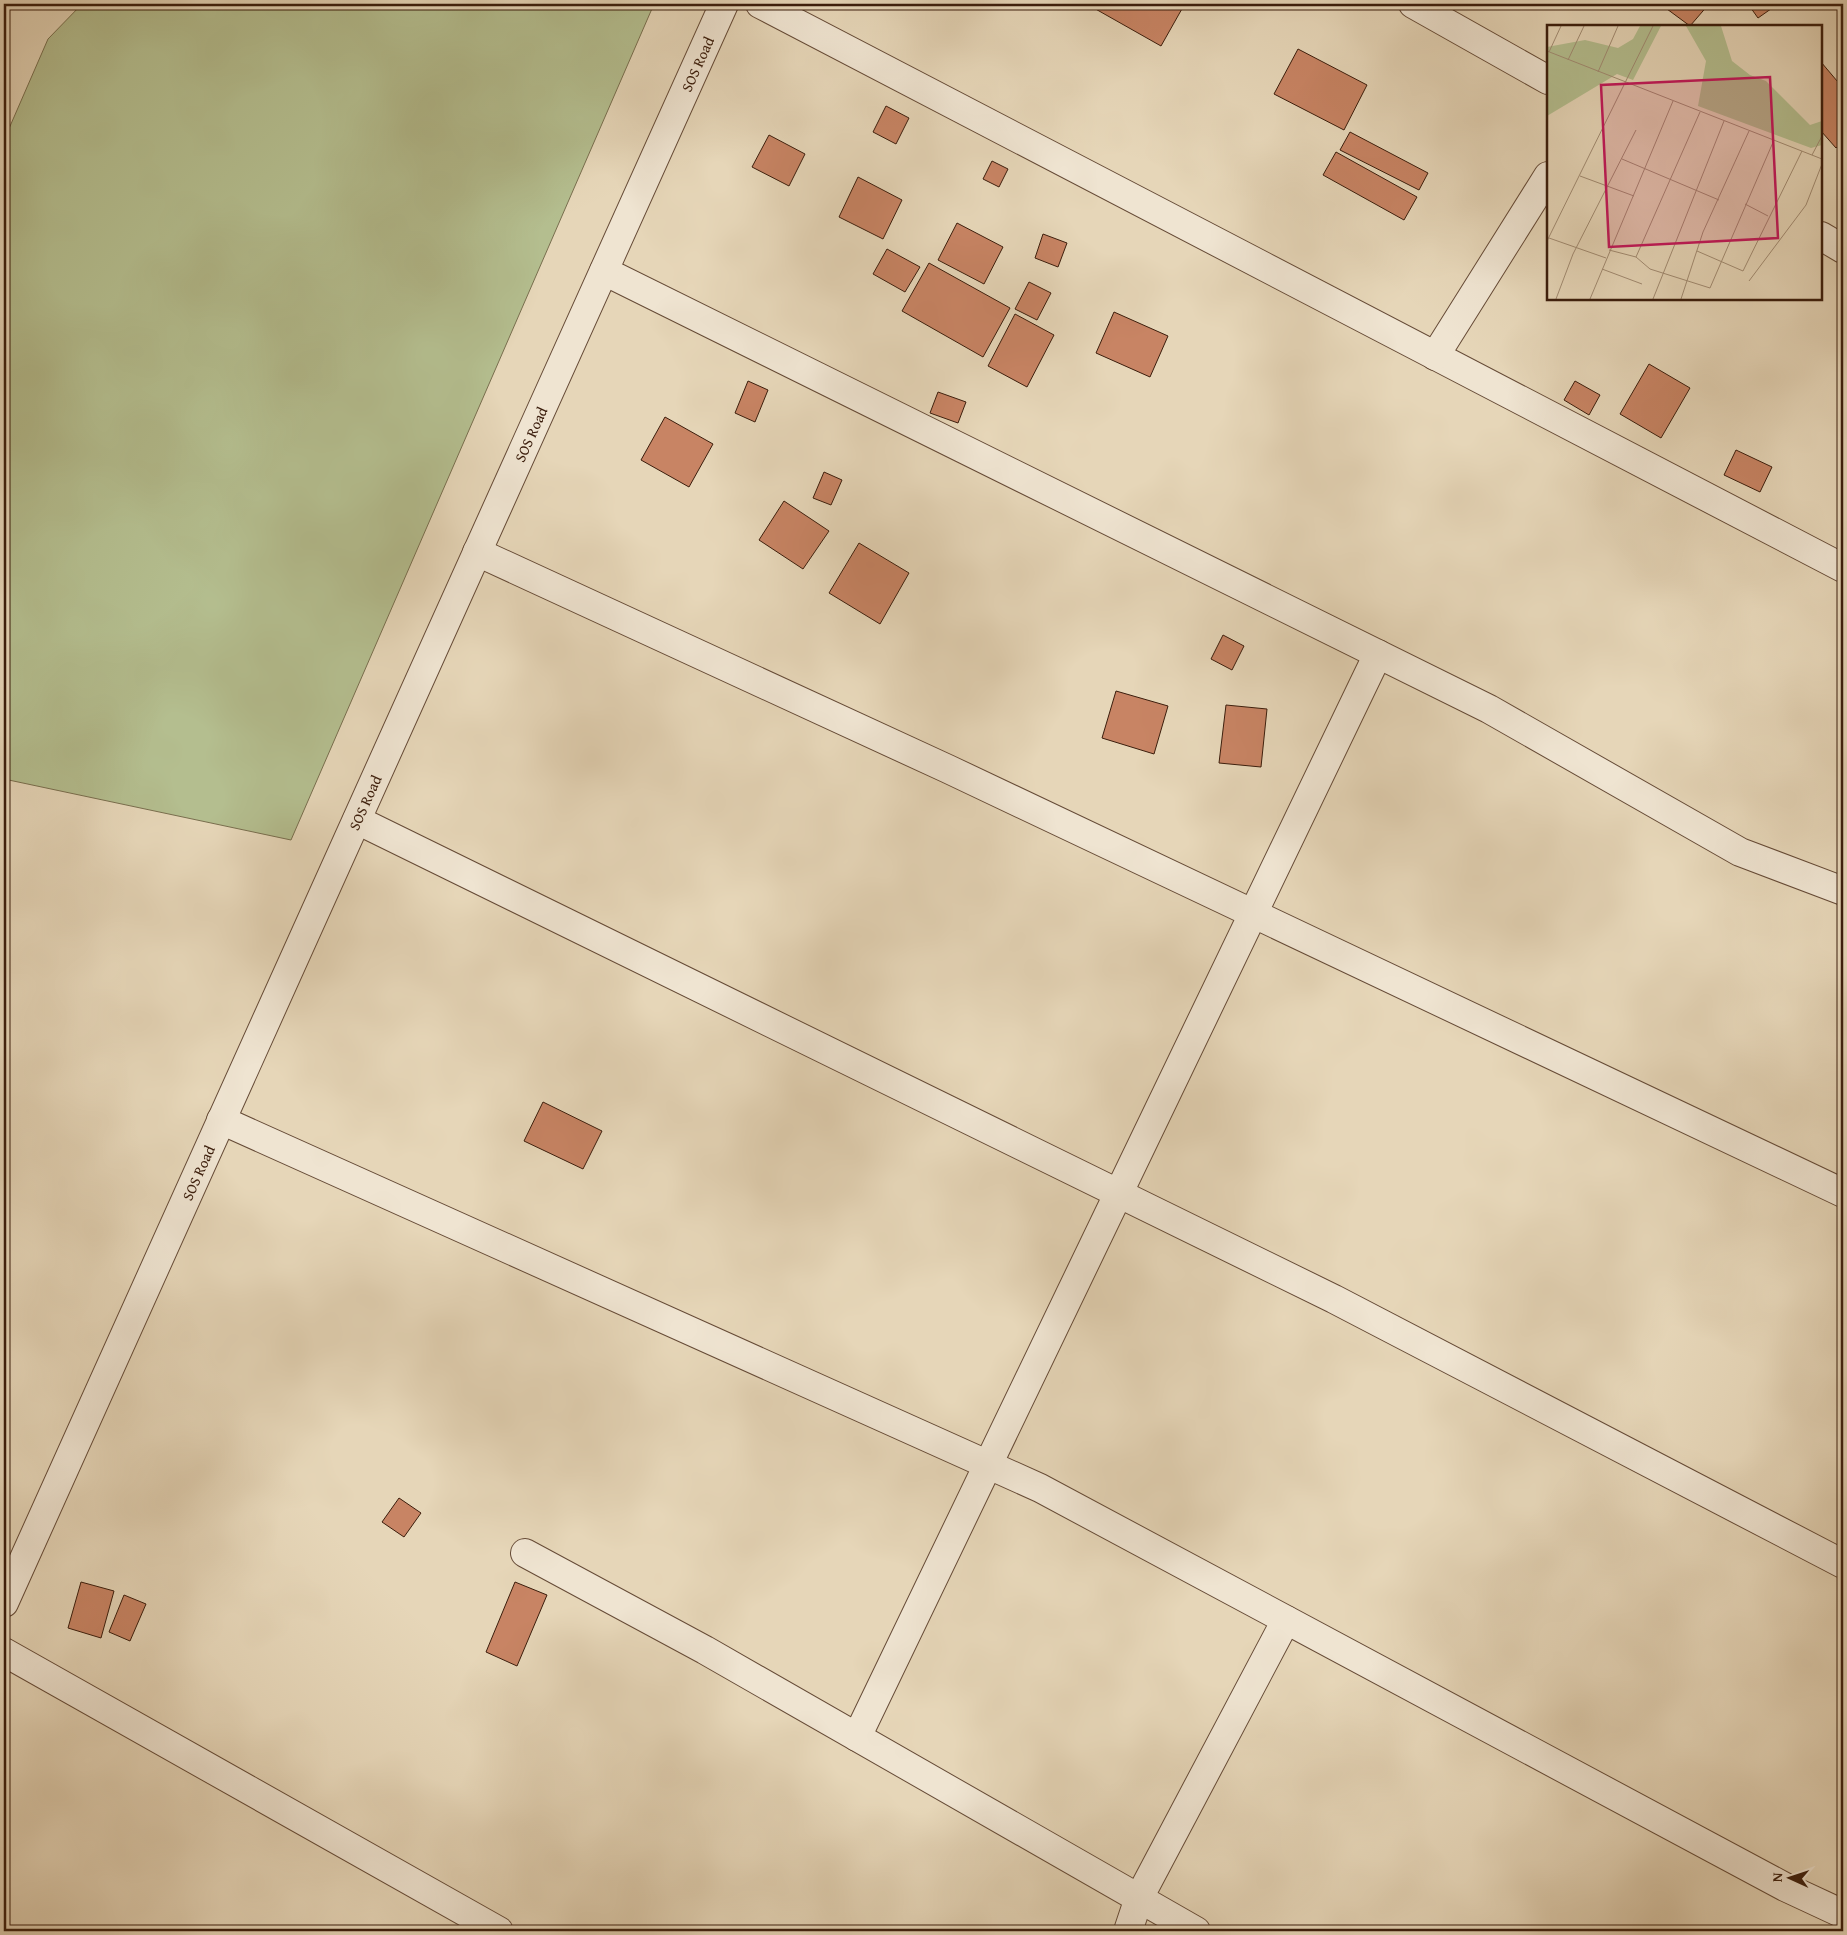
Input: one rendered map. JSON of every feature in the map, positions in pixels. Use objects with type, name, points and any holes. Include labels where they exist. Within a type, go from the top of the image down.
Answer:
[{"type":"street","name":"SOS Road","points":[[4,1603],[724,4]]},
{"type":"street","points":[[760,4],[1843,568]]},
{"type":"street","points":[[1413,4],[1547,79]]},
{"type":"street","points":[[1435,356],[1547,178]]},
{"type":"street","points":[[1822,237],[1843,249]]},
{"type":"street","points":[[604,271],[1489,709],[1740,852],[1843,891]]},
{"type":"street","points":[[477,552],[948,769],[1843,1193]]},
{"type":"street","points":[[857,1737],[1378,654]]},
{"type":"street","points":[[357,820],[1334,1299],[1843,1564]]},
{"type":"street","points":[[221,1120],[1048,1493],[1785,1887],[1843,1914]]},
{"type":"street","points":[[525,1553],[705,1650],[1196,1931]]},
{"type":"street","points":[[1128,1931],[1139,1898],[1286,1620]]},
{"type":"street","points":[[4,1652],[499,1931]]},
{"type":"green space","points":[[82,4],[654,4],[291,840],[4,779],[4,140],[48,39]]},
{"type":"building","points":[[1094,4],[1177,4],[1183,7],[1161,46],[1092,7]]},
{"type":"building","points":[[1672,4],[1709,4],[1691,25],[1667,9]]},
{"type":"building","points":[[1748,4],[1778,4],[1758,18]]},
{"type":"building","points":[[1298,49],[1367,85],[1344,130],[1274,94]]},
{"type":"building","points":[[1822,63],[1843,88],[1843,141],[1836,148],[1822,132]]},
{"type":"building","points":[[886,106],[909,118],[896,144],[873,132]]},
{"type":"building","points":[[1350,132],[1428,173],[1419,190],[1340,150]]},
{"type":"building","points":[[769,135],[805,154],[789,186],[752,167]]},
{"type":"building","points":[[1336,152],[1417,197],[1404,220],[1323,175]]},
{"type":"building","points":[[992,161],[1008,169],[999,187],[983,179]]},
{"type":"building","points":[[858,177],[902,200],[883,239],[839,217]]},
{"type":"building","points":[[957,223],[1003,247],[984,284],[938,260]]},
{"type":"building","points":[[1043,234],[1067,243],[1058,267],[1035,258]]},
{"type":"building","points":[[887,249],[920,267],[905,292],[873,274]]},
{"type":"building","points":[[929,263],[1010,308],[983,357],[902,311]]},
{"type":"building","points":[[1029,282],[1051,293],[1037,320],[1015,309]]},
{"type":"building","points":[[1114,312],[1168,336],[1150,377],[1096,353]]},
{"type":"building","points":[[1015,314],[1054,335],[1027,387],[988,366]]},
{"type":"building","points":[[1649,364],[1690,388],[1661,438],[1620,414]]},
{"type":"building","points":[[748,381],[768,390],[755,422],[735,413]]},
{"type":"building","points":[[1575,381],[1600,395],[1589,415],[1564,400]]},
{"type":"building","points":[[938,392],[966,402],[958,423],[930,413]]},
{"type":"building","points":[[665,417],[713,444],[689,487],[641,460]]},
{"type":"building","points":[[1736,450],[1772,467],[1760,492],[1724,475]]},
{"type":"building","points":[[824,472],[842,480],[831,505],[813,498]]},
{"type":"building","points":[[784,501],[829,531],[803,569],[759,540]]},
{"type":"building","points":[[859,543],[909,573],[880,624],[829,593]]},
{"type":"building","points":[[1223,635],[1244,646],[1232,670],[1211,659]]},
{"type":"building","points":[[1116,691],[1168,706],[1154,754],[1102,738]]},
{"type":"building","points":[[1226,705],[1267,709],[1261,767],[1219,763]]},
{"type":"building","points":[[543,1102],[602,1131],[583,1169],[524,1141]]},
{"type":"building","points":[[399,1498],[421,1513],[404,1537],[382,1522]]},
{"type":"building","points":[[81,1582],[114,1591],[101,1638],[68,1628]]},
{"type":"building","points":[[515,1582],[547,1595],[517,1666],[486,1652]]},
{"type":"building","points":[[124,1595],[146,1604],[130,1641],[109,1632]]}]
